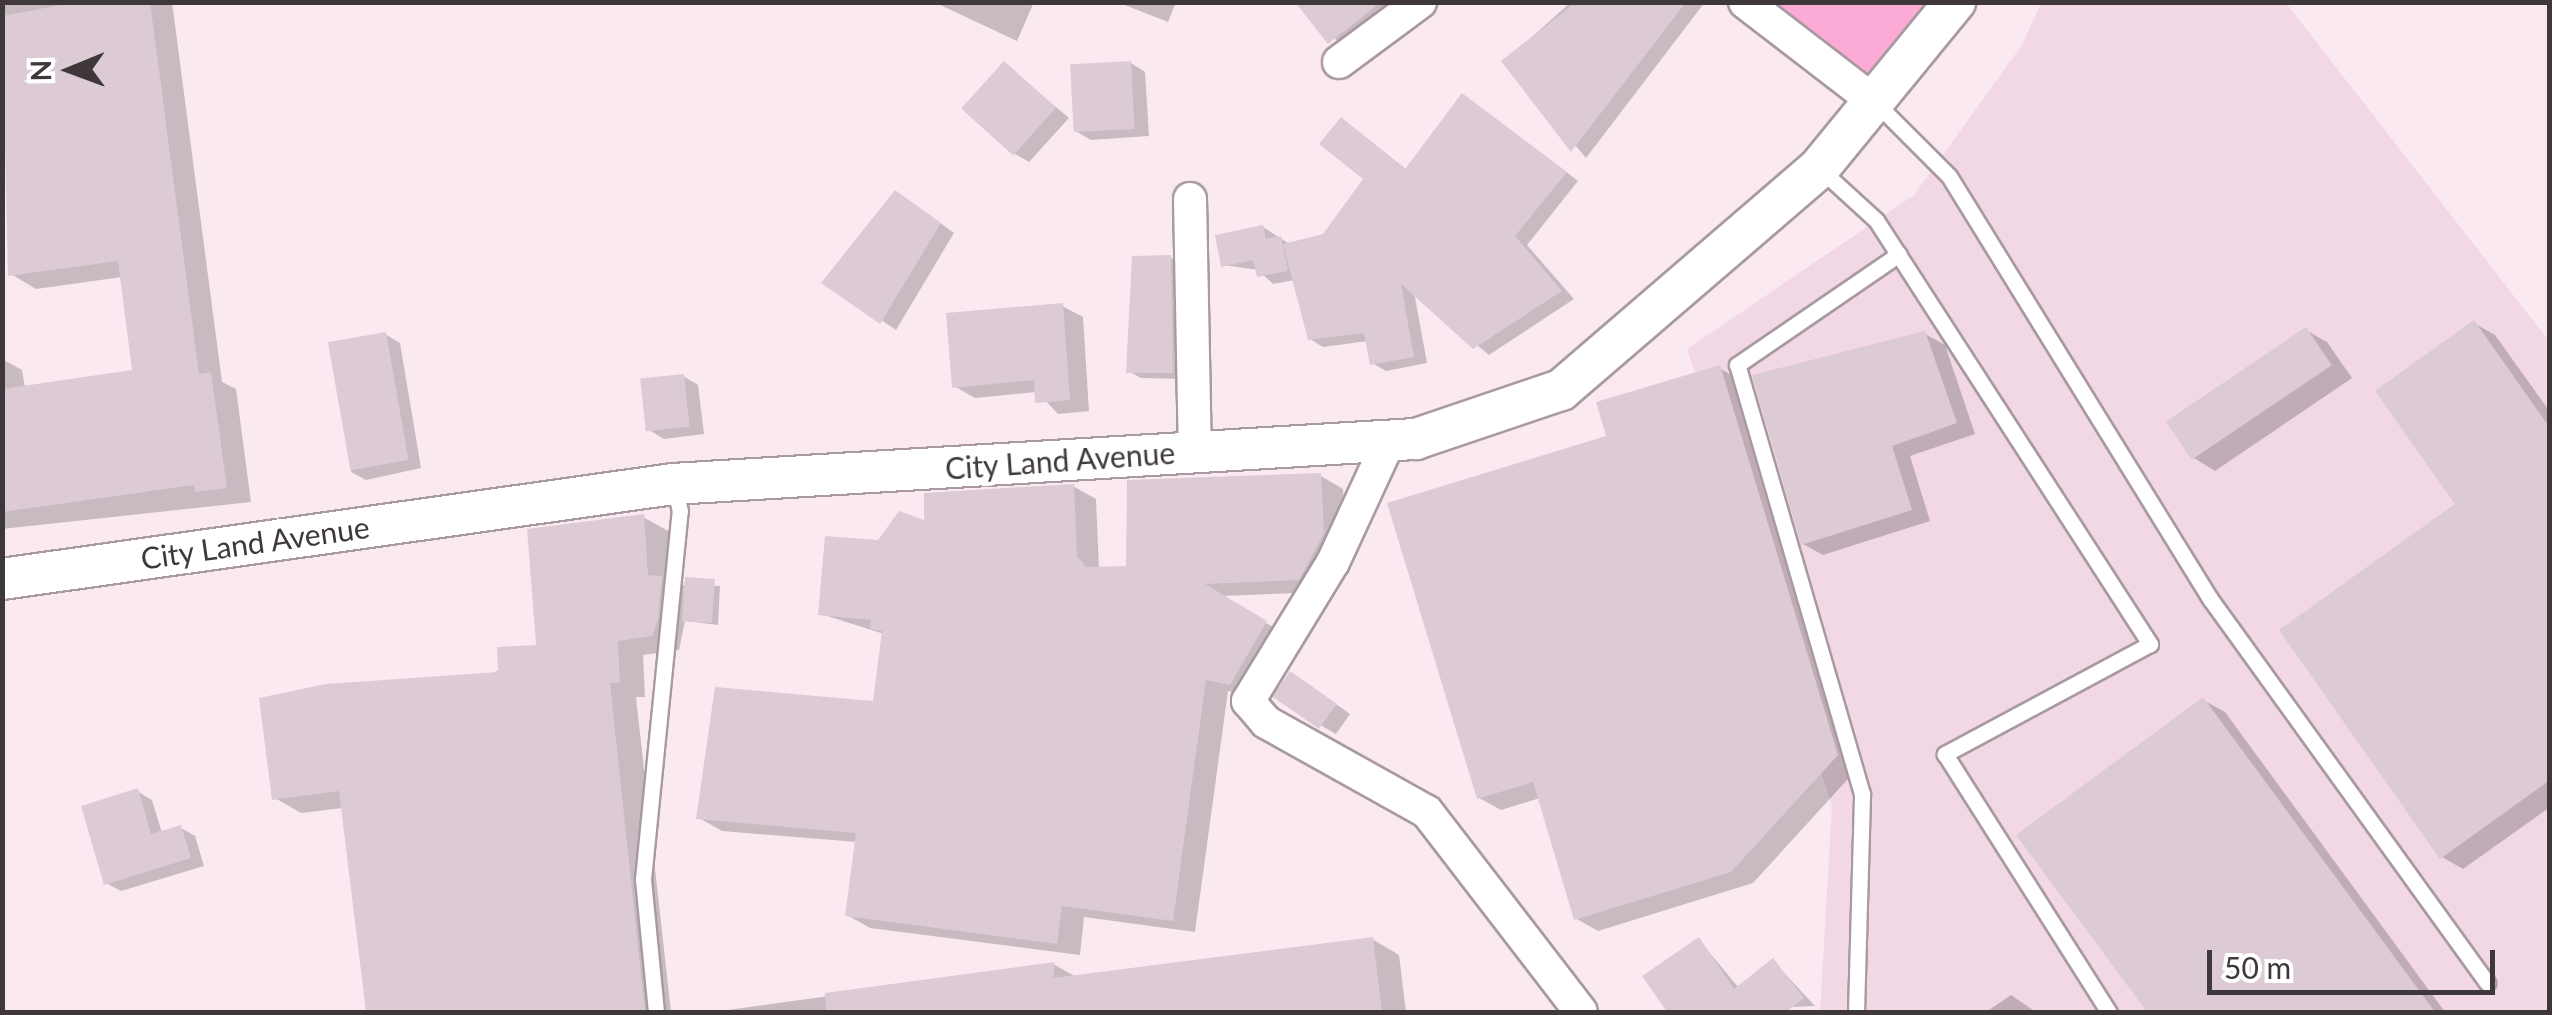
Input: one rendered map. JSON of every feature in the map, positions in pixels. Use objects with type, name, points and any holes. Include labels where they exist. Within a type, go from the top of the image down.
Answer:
[{"type":"street","points":[[1339,62],[1420,2]]},
{"type":"street","points":[[1745,2],[1876,103]]},
{"type":"street","name":"City Land Avenue","points":[[2,579],[674,484],[1389,441],[1561,390],[1820,168],[1955,2]]},
{"type":"street","points":[[1190,199],[1196,452]]},
{"type":"street","points":[[1389,441],[1333,562],[1248,701],[1266,722],[1427,812],[1581,1012]]},
{"type":"lane","points":[[1876,103],[1949,176],[2210,600],[2487,983]]},
{"type":"lane","points":[[1820,168],[1899,254],[2150,644],[1945,754],[2109,1012]]},
{"type":"lane","points":[[1856,1012],[1862,794],[1737,365],[1899,254]]},
{"type":"lane","points":[[656,1012],[643,880],[680,511],[674,484]]},
{"type":"shaded area","points":[[1762,3],[1965,3],[1876,103]]},
{"type":"shaded area","points":[[2041,3],[2286,3],[2549,341],[2549,1012],[1820,1012],[1832,806],[1687,349],[1914,195],[2022,45]]},
{"type":"building","points":[[77,2],[150,2],[199,374],[211,372],[227,488],[195,492],[194,485],[2,512],[2,389],[132,370],[118,261],[8,276],[2,16]]},
{"type":"building","points":[[1295,2],[1381,2],[1328,44]]},
{"type":"building","points":[[1576,2],[1686,2],[1571,152],[1501,61]]},
{"type":"building","points":[[1004,61],[1056,108],[1013,155],[961,109]]},
{"type":"building","points":[[1131,61],[1135,129],[1074,132],[1070,64]]},
{"type":"building","points":[[1462,93],[1567,172],[1515,236],[1562,291],[1473,349],[1401,284],[1414,357],[1370,365],[1364,333],[1308,340],[1283,244],[1323,234],[1363,179],[1319,144],[1341,117],[1405,169]]},
{"type":"building","points":[[895,190],[941,223],[880,324],[821,283]]},
{"type":"building","points":[[1263,225],[1266,239],[1281,236],[1288,271],[1257,277],[1253,260],[1221,267],[1215,235]]},
{"type":"building","points":[[1171,255],[1173,373],[1126,373],[1132,256]]},
{"type":"building","points":[[1063,303],[1070,400],[1035,403],[1034,380],[952,388],[946,313]]},
{"type":"building","points":[[2474,320],[2550,428],[2550,780],[2440,859],[2279,630],[2455,504],[2375,391]]},
{"type":"building","points":[[2306,327],[2332,365],[2192,460],[2166,422]]},
{"type":"building","points":[[1925,331],[1957,423],[1892,446],[1912,510],[1801,545],[1752,375]]},
{"type":"building","points":[[386,332],[409,460],[350,470],[328,342]]},
{"type":"building","points":[[1720,365],[1838,755],[1731,872],[1574,920],[1533,782],[1477,799],[1387,503],[1606,436],[1596,402]]},
{"type":"building","points":[[684,374],[690,427],[646,431],[640,379]]},
{"type":"building","points":[[1321,473],[1324,533],[1299,580],[1205,584],[1267,621],[1230,685],[1206,680],[1173,921],[1062,906],[1057,944],[845,916],[856,833],[696,819],[715,687],[873,701],[882,631],[870,629],[871,620],[818,615],[825,536],[878,540],[899,511],[924,520],[924,493],[1074,484],[1077,556],[1086,567],[1126,566],[1127,480]]},
{"type":"building","points":[[644,514],[648,575],[662,576],[658,620],[652,636],[618,641],[620,683],[610,683],[645,1012],[366,1012],[339,791],[272,800],[259,698],[326,684],[498,672],[497,647],[536,645],[527,529]]},
{"type":"building","points":[[685,577],[715,579],[712,623],[682,621]]},
{"type":"building","points":[[1290,671],[1337,704],[1319,729],[1272,696]]},
{"type":"building","points":[[2203,697],[2435,1012],[2147,1012],[2016,835]]},
{"type":"building","points":[[138,788],[151,834],[181,825],[191,858],[104,885],[81,806]]},
{"type":"building","points":[[1373,937],[1382,1012],[826,1012],[825,993],[1055,962],[1053,978]]},
{"type":"building","points":[[1699,937],[1734,989],[1773,958],[1804,998],[1786,1012],[1667,1012],[1642,976]]}]
